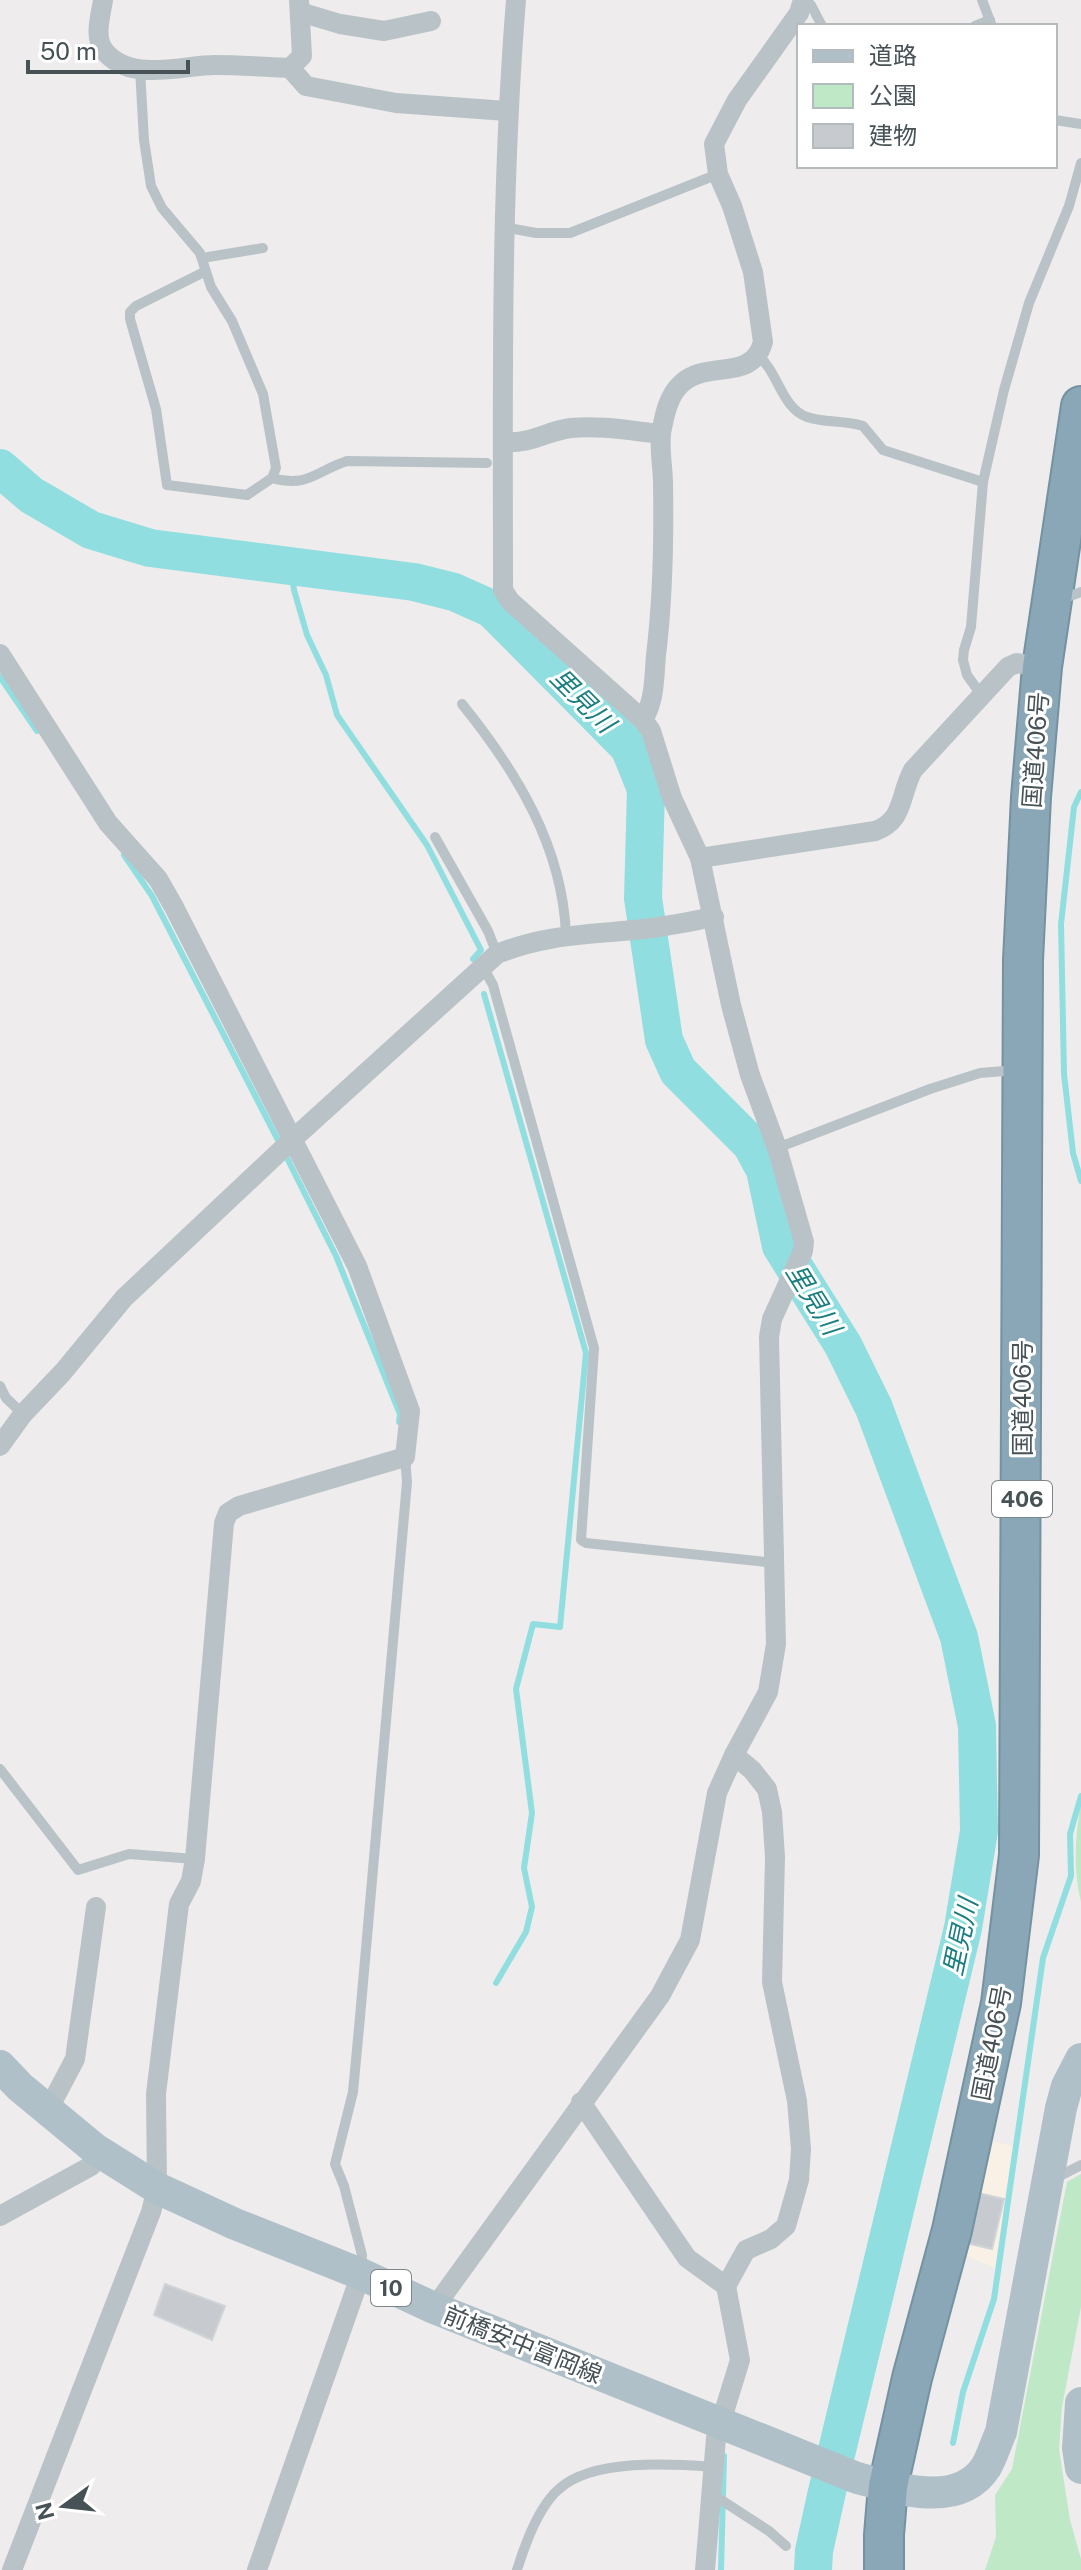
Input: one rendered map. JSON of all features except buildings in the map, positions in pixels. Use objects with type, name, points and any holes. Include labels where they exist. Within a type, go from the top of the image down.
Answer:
[{"type":"highway","name":"国道406号","points":[[884,2570],[888,2486],[912,2378],[952,2230],[1001,2003],[1019,1855],[1023,960],[1031,797],[1042,667],[1066,595],[1081,406]]},
{"type":"main road","name":"10","points":[[888,2486],[944,2492],[967,2487],[985,2468],[1001,2432],[1067,2086],[1081,2059]]},
{"type":"main road","name":"前橋安中富岡線","points":[[4,2077],[103,2154],[157,2188],[434,2308],[852,2476],[888,2486]]},
{"type":"main road","points":[[1081,2403],[1078,2448],[1081,2468]]},
{"type":"street","points":[[103,0],[99,31],[102,48],[118,61],[140,69],[170,71],[210,65],[290,68],[306,86],[396,103],[507,111]]},
{"type":"street","points":[[434,2308],[660,1996],[690,1940],[717,1793],[768,1692],[776,1644],[769,1337],[772,1319],[803,1251],[802,1231],[738,1033],[700,858],[672,798],[651,731],[643,720],[510,601],[503,590],[503,227],[507,111],[516,0]]},
{"type":"street","points":[[643,720],[653,696],[664,573],[661,434],[667,408],[682,383],[704,372],[744,367],[757,355],[763,342],[753,272],[732,206],[718,174],[714,153],[717,134],[737,100],[790,28],[803,2]]},
{"type":"street","points":[[290,68],[302,56],[299,6],[340,24],[384,31],[431,21]]},
{"type":"street","points":[[503,442],[519,443],[568,428],[583,427],[661,434]]},
{"type":"street","points":[[0,654],[108,823],[158,879],[357,1266],[410,1411],[405,1457],[239,1506],[228,1513],[224,1523],[195,1859],[191,1881],[179,1904],[158,2079],[155,2130],[157,2188],[151,2212],[12,2570]]},
{"type":"street","points":[[700,858],[875,831],[889,826],[898,814],[905,785],[913,770],[1008,667],[1017,663],[1042,667]]},
{"type":"street","points":[[0,1446],[23,1414],[63,1372],[124,1298],[490,960],[537,940],[566,934],[635,930],[714,917]]},
{"type":"street","points":[[705,2570],[716,2438],[740,2360],[726,2286],[746,2250],[771,2239],[786,2226],[799,2180],[801,2149],[797,2101],[772,1982],[775,1857],[772,1812],[767,1789],[752,1770],[734,1755]]},
{"type":"street","points":[[48,2110],[75,2059],[96,1907]]},
{"type":"street","points":[[581,2102],[687,2258],[726,2286]]},
{"type":"street","points":[[0,2216],[91,2166],[103,2154]]},
{"type":"street","points":[[257,2570],[361,2274]]},
{"type":"lane","points":[[982,0],[991,23]]},
{"type":"lane","points":[[803,2],[811,5],[821,24]]},
{"type":"lane","points":[[140,69],[144,140],[151,186],[162,208],[194,244],[202,258],[211,287],[232,321],[263,394],[276,468],[272,478],[247,495],[167,485],[156,409],[130,319],[130,312],[136,306],[206,271]]},
{"type":"lane","points":[[1057,120],[1081,124]]},
{"type":"lane","points":[[982,696],[967,675],[963,660],[971,627],[983,482],[1004,390],[1029,303],[1069,206],[1081,163]]},
{"type":"lane","points":[[503,227],[536,233],[570,233],[718,174]]},
{"type":"lane","points":[[202,258],[263,248]]},
{"type":"lane","points":[[757,355],[768,363],[788,401],[806,417],[863,426],[883,450],[983,482]]},
{"type":"lane","points":[[272,478],[290,483],[302,481],[347,461],[487,463]]},
{"type":"lane","points":[[462,704],[495,745],[538,817],[566,918],[566,934]]},
{"type":"lane","points":[[435,837],[488,931],[493,985],[594,1348],[581,1540],[775,1563]]},
{"type":"lane","points":[[777,1148],[980,1073],[1022,1069]]},
{"type":"lane","points":[[0,1386],[3,1399],[23,1414]]},
{"type":"lane","points":[[361,2274],[362,2255],[335,2164],[353,2092],[406,1497],[405,1457]]},
{"type":"lane","points":[[0,1769],[78,1870],[129,1854],[195,1859]]},
{"type":"lane","points":[[1048,2181],[1068,2174],[1081,2165]]},
{"type":"lane","points":[[517,2570],[526,2538],[544,2509],[558,2489],[573,2480],[607,2468],[661,2463],[715,2467]]},
{"type":"lane","points":[[712,2494],[769,2531],[786,2546]]},
{"type":"shaded area","points":[[980,2138],[1013,2146],[995,2268],[957,2252]]},
{"type":"green space","points":[[1081,1803],[1081,1902],[1076,1853]]},
{"type":"green space","points":[[1081,2174],[1081,2307],[1062,2407],[1059,2449],[1081,2570],[985,2570],[996,2537],[995,2495],[1012,2469],[1067,2182]]},
{"type":"waterway","name":"里見川","points":[[0,468],[31,495],[91,530],[150,548],[414,582],[454,592],[492,609],[629,747],[646,789],[643,898],[664,1040],[678,1071],[751,1144],[765,1170],[781,1246],[843,1345],[874,1408],[959,1637],[977,1726],[979,1831],[963,1928],[826,2496],[813,2570]]},
{"type":"waterway","points":[[291,566],[294,590],[307,635],[326,675],[337,715],[427,845],[481,950],[473,959]]},
{"type":"waterway","points":[[0,677],[37,731]]},
{"type":"waterway","points":[[1081,792],[1074,807],[1061,924],[1064,1074],[1073,1153],[1081,1181]]},
{"type":"waterway","points":[[124,855],[152,896],[280,1144]]},
{"type":"waterway","points":[[484,994],[586,1353],[560,1627],[533,1624],[516,1689],[532,1813],[524,1868],[532,1907],[526,1932],[496,1983]]},
{"type":"waterway","points":[[285,1154],[336,1256],[400,1414],[399,1422]]},
{"type":"waterway","points":[[953,2443],[963,2392],[994,2299],[1043,1958],[1071,1876],[1070,1834],[1081,1796]]},
{"type":"waterway","points":[[721,2570],[724,2456]]}]
